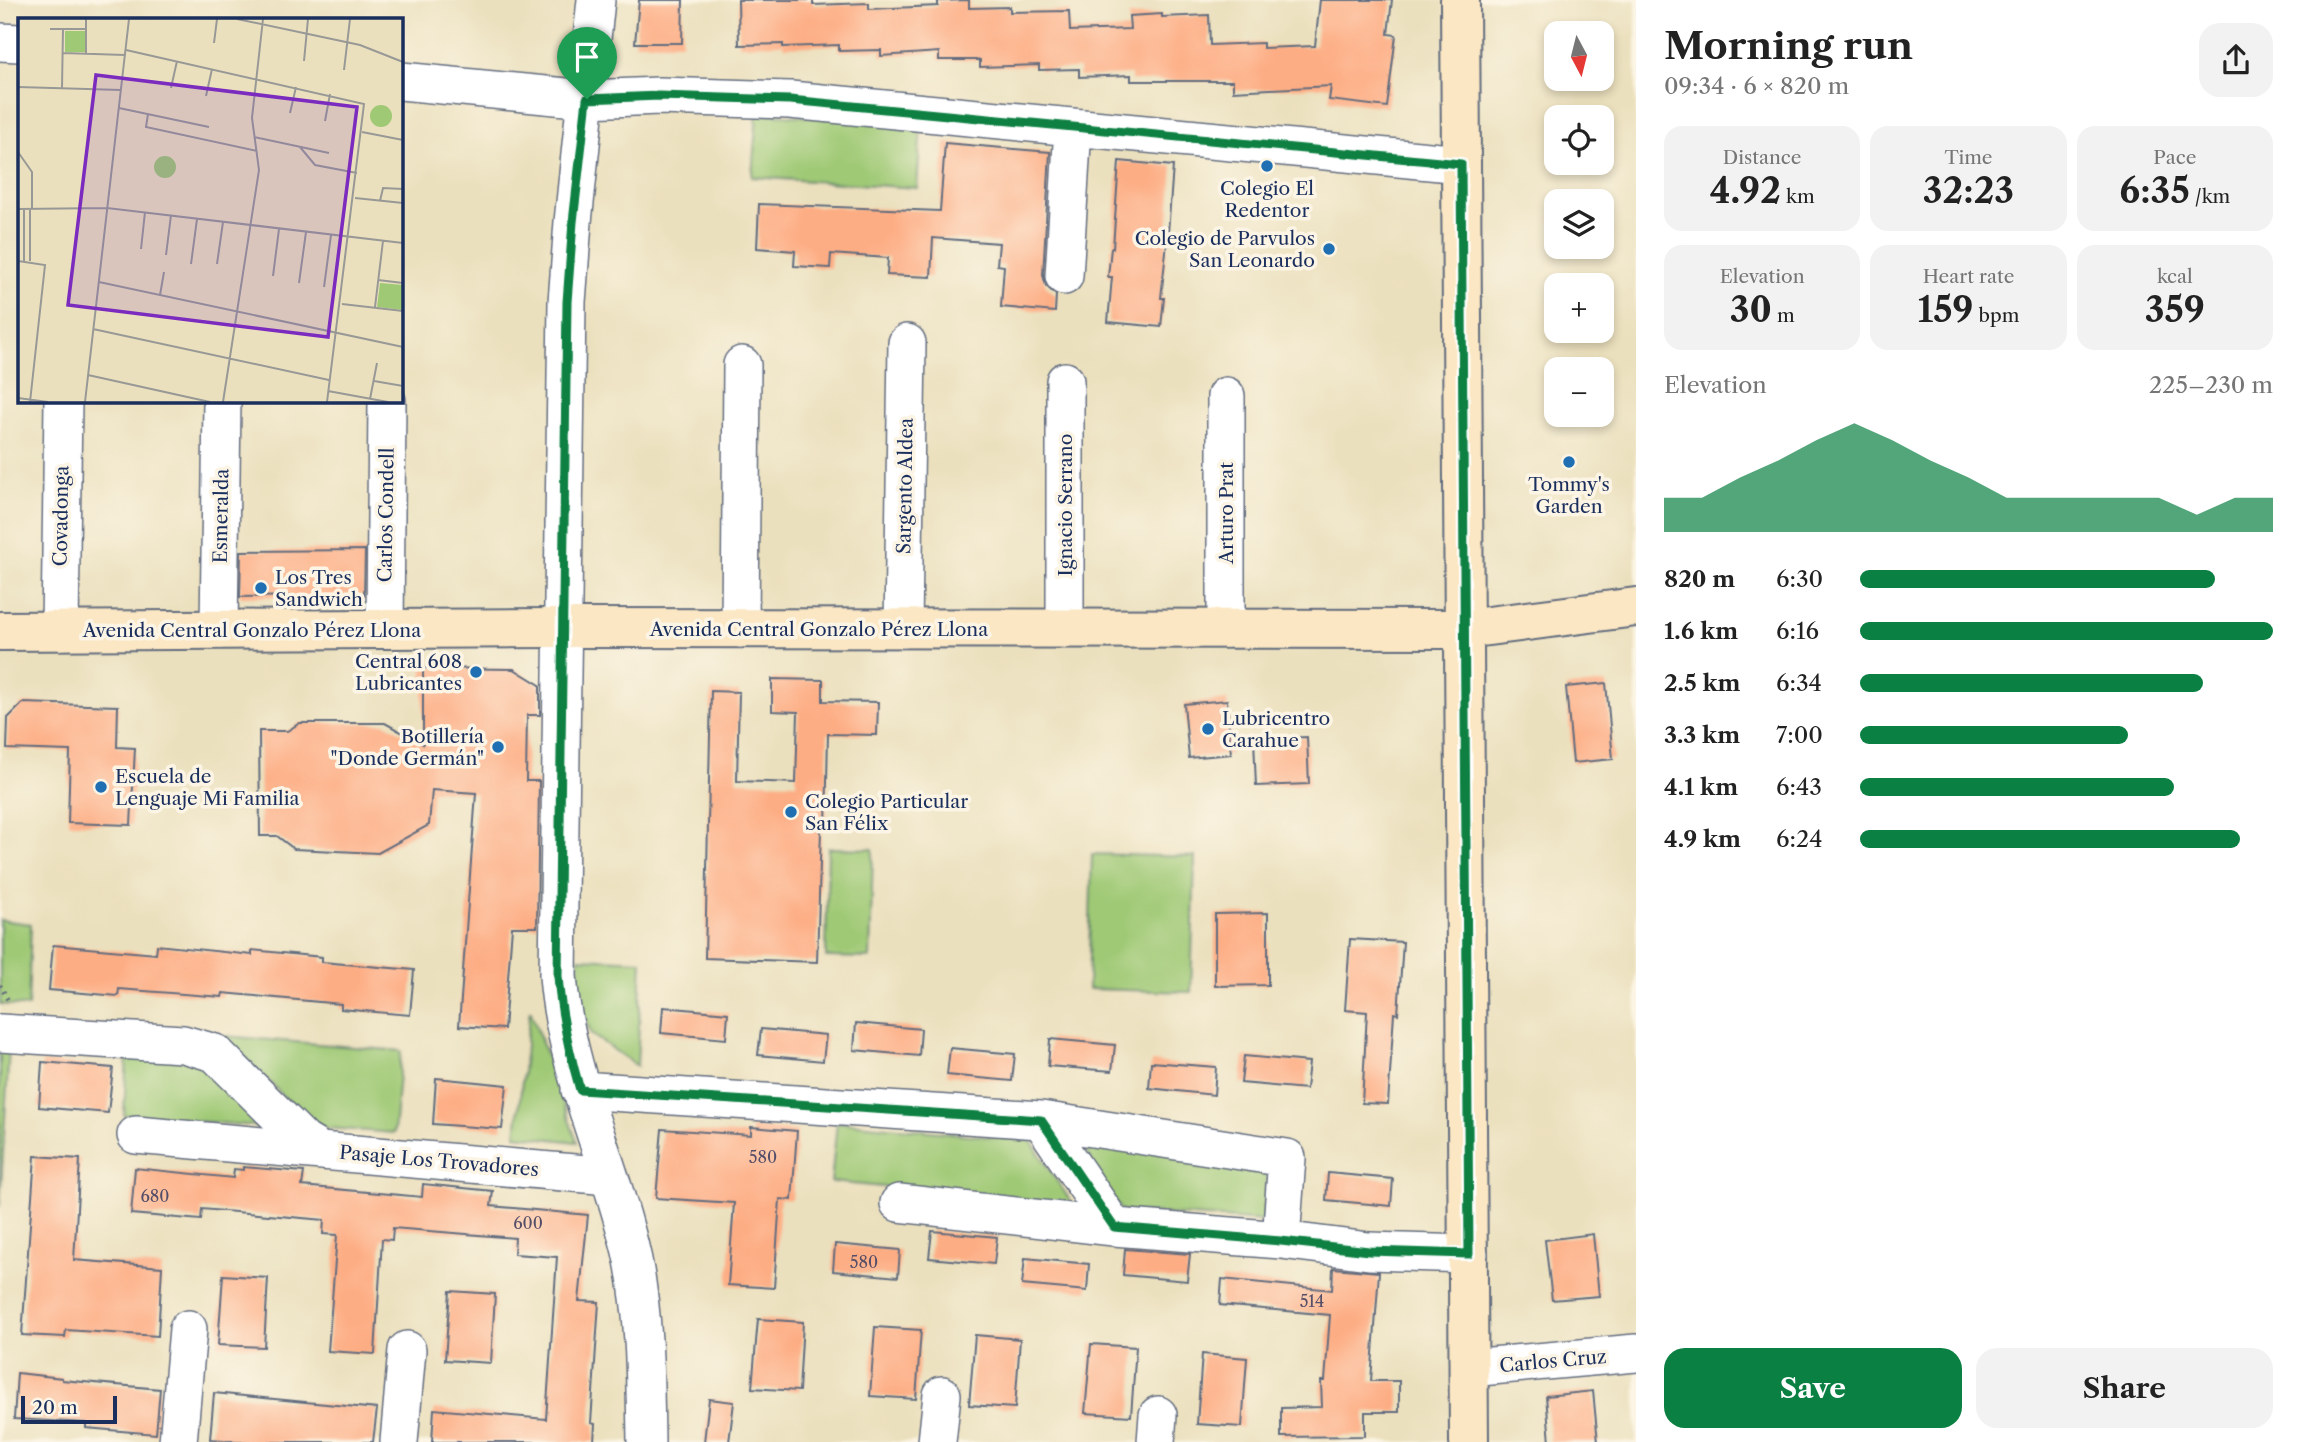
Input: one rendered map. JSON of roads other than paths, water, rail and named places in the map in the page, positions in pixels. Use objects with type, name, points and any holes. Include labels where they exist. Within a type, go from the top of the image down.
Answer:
[{"type":"street","points":[[596,0],[567,302],[558,976],[568,1046],[609,1176],[638,1289],[646,1442]]},
{"type":"street","points":[[1460,0],[1469,1442]]},
{"type":"street","points":[[0,41],[18,43]]},
{"type":"street","points":[[402,81],[587,99],[659,96],[751,97],[1461,164]]},
{"type":"street","points":[[1064,276],[1073,127]]},
{"type":"street","name":"Sargento Aldea","points":[[903,629],[907,343]]},
{"type":"street","points":[[740,629],[742,365]]},
{"type":"street","name":"Ignacio Serrano","points":[[1065,381],[1065,629]]},
{"type":"street","name":"Arturo Prat","points":[[1226,396],[1226,629]]},
{"type":"street","name":"Covadonga","points":[[60,631],[63,402]]},
{"type":"street","name":"Esmeralda","points":[[219,630],[222,402]]},
{"type":"street","name":"Carlos Condell","points":[[385,629],[387,402]]},
{"type":"street","name":"Avenida Central Gonzalo Pérez Llona","points":[[0,631],[563,628],[1465,629],[1636,607]]},
{"type":"street","name":"Pasaje Los Trovadores","points":[[0,1033],[183,1044],[215,1053],[304,1141],[319,1150],[609,1176]]},
{"type":"street","points":[[580,1090],[1041,1120],[1287,1158],[1281,1241]]},
{"type":"street","points":[[1041,1120],[1114,1227]]},
{"type":"street","points":[[136,1135],[319,1150]]},
{"type":"street","points":[[899,1203],[1369,1251],[1469,1254]]},
{"type":"street","points":[[178,1442],[188,1329]]},
{"type":"street","points":[[399,1442],[407,1350]]},
{"type":"street","name":"Carlos Cruz","points":[[1469,1368],[1636,1353]]},
{"type":"street","points":[[937,1442],[942,1395]]},
{"type":"place","name":"Colegio El Redentor","points":[[1267,166]]},
{"type":"place","name":"Colegio de Parvulos San Leonardo","points":[[1329,249]]},
{"type":"place","name":"Tommy's Garden","points":[[1569,462]]},
{"type":"place","name":"Los Tres Sandwich","points":[[261,588]]},
{"type":"place","name":"Central 608 Lubricantes","points":[[476,672]]},
{"type":"place","name":"Lubricentro Carahue","points":[[1208,729]]},
{"type":"place","name":"Botillería \"Donde Germán\"","points":[[498,747]]},
{"type":"place","name":"Escuela de Lenguaje Mi Familia","points":[[101,787]]},
{"type":"place","name":"Colegio Particular San Félix","points":[[791,812]]}]
